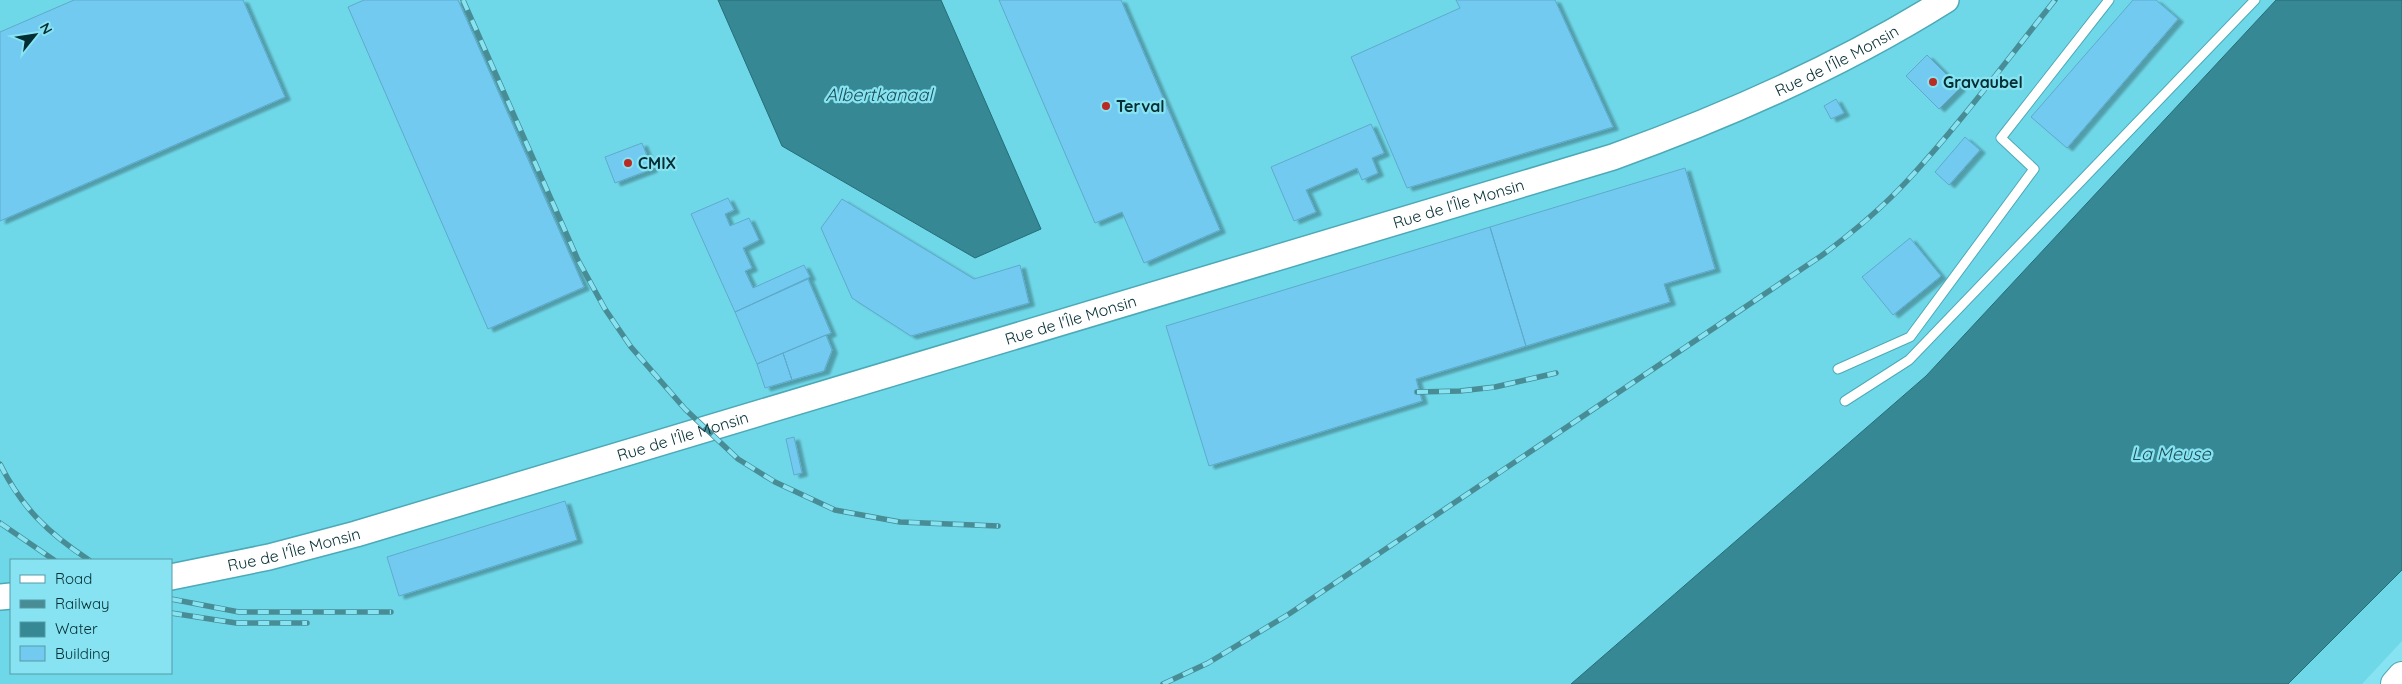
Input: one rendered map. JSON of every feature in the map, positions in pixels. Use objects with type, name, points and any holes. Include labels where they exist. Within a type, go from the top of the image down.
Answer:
[{"type":"highway","points":[[2395,684],[2402,676]]},
{"type":"street","name":"Rue de l'Île Monsin","points":[[172,577],[269,557],[356,534],[1613,157],[1674,135],[1788,87],[1852,55],[1946,0]]},
{"type":"lane","points":[[1838,369],[1910,337],[2034,169],[2001,138],[2109,0]]},
{"type":"lane","points":[[1845,401],[1909,360],[2255,0]]},
{"type":"shaded area","points":[[0,0],[718,0],[782,146],[975,258],[1040,229],[941,0],[2276,0],[1926,376],[1571,684],[0,684]]},
{"type":"shaded area","points":[[2402,570],[2402,641],[2362,684],[2288,684]]},
{"type":"water","name":"Albertkanaal","points":[[718,0],[941,0],[1041,229],[975,258],[782,146]]},
{"type":"water","name":"La Meuse","points":[[2276,0],[2402,0],[2402,570],[2288,684],[1571,684],[1926,376]]},
{"type":"building","points":[[74,0],[243,0],[285,97],[0,221],[0,32]]},
{"type":"building","points":[[364,0],[458,0],[584,287],[488,329],[348,7]]},
{"type":"building","name":"Terval","points":[[999,0],[1121,0],[1220,230],[1144,263],[1122,212],[1095,223]]},
{"type":"building","points":[[1456,0],[1555,0],[1613,127],[1407,188],[1351,57],[1460,8]]},
{"type":"building","points":[[2133,0],[2156,0],[2178,19],[2067,148],[2031,117]]},
{"type":"building","name":"Gravaubel","points":[[1927,55],[1960,88],[1939,109],[1906,76]]},
{"type":"building","points":[[1836,99],[1844,113],[1831,119],[1824,106]]},
{"type":"building","points":[[1371,124],[1384,153],[1372,158],[1378,173],[1362,180],[1357,168],[1306,190],[1316,212],[1294,221],[1271,167]]},
{"type":"building","points":[[1965,137],[1980,150],[1949,185],[1935,172]]},
{"type":"building","name":"CMIX","points":[[642,143],[652,169],[615,183],[605,157]]},
{"type":"building","points":[[1685,168],[1715,269],[1664,284],[1670,302],[1526,346],[1490,227]]},
{"type":"building","points":[[728,198],[734,210],[725,214],[730,226],[749,218],[759,240],[743,248],[752,268],[745,271],[753,288],[804,265],[810,277],[735,312],[691,214]]},
{"type":"building","points":[[842,199],[974,279],[1020,265],[1029,303],[911,336],[852,298],[821,228]]},
{"type":"building","points":[[1490,227],[1526,346],[1416,379],[1422,401],[1209,466],[1166,326]]},
{"type":"building","points":[[1910,238],[1941,276],[1893,315],[1862,277]]},
{"type":"building","points":[[808,279],[831,333],[757,364],[735,312]]},
{"type":"building","points":[[826,335],[832,350],[824,371],[792,380],[783,353]]},
{"type":"building","points":[[783,353],[792,380],[765,388],[757,364]]},
{"type":"building","points":[[794,437],[802,473],[794,475],[786,439]]},
{"type":"building","points":[[565,501],[577,540],[399,596],[387,557]]},
{"type":"railway","points":[[463,0],[578,260],[605,309],[631,347],[685,409],[738,459],[775,482],[835,510],[900,522],[998,526]]},
{"type":"railway","points":[[1163,684],[1208,663],[1289,614],[1833,247],[1887,201],[1927,159],[2055,0]]},
{"type":"railway","points":[[1417,392],[1460,391],[1495,387],[1556,373]]},
{"type":"railway","points":[[0,464],[17,494],[37,518],[61,540],[88,559]]},
{"type":"railway","points":[[0,523],[53,559]]},
{"type":"railway","points":[[172,599],[239,612],[391,612]]},
{"type":"railway","points":[[172,613],[236,623],[307,623]]},
{"type":"place","name":"Gravaubel","points":[[1933,82]]},
{"type":"place","name":"Terval","points":[[1106,106]]},
{"type":"place","name":"CMIX","points":[[628,163]]}]
